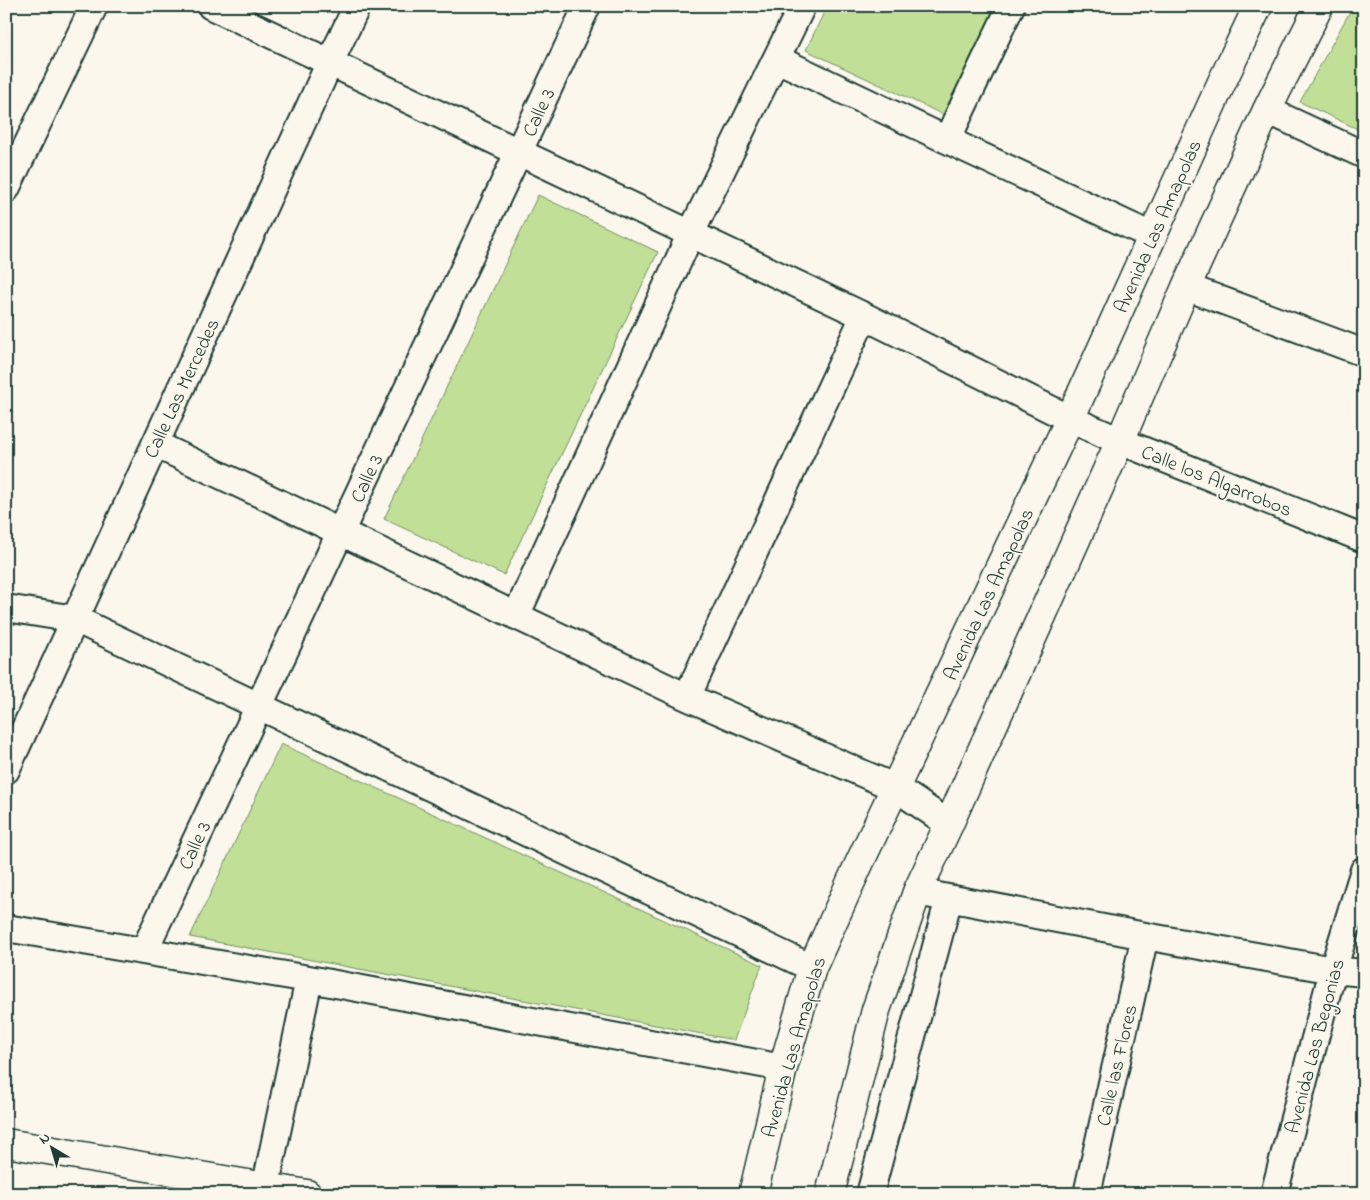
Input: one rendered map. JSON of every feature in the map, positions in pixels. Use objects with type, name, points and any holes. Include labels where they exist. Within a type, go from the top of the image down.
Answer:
[{"type":"street","points":[[6,189],[94,6]]},
{"type":"street","name":"Calle los Algarrobos","points":[[211,6],[864,316],[1070,419],[1364,539]]},
{"type":"street","name":"Calle Las Mercedes","points":[[6,770],[357,6]]},
{"type":"street","name":"Calle 3","points":[[144,950],[587,6]]},
{"type":"street","points":[[516,616],[691,233],[802,6]]},
{"type":"street","points":[[947,140],[1010,6]]},
{"type":"street","name":"Avenida Las Amapolas","points":[[753,1194],[783,1068],[812,968],[858,866],[1070,419],[1258,6]]},
{"type":"street","points":[[830,1194],[876,1010],[917,892],[1120,441],[1186,287],[1267,110],[1319,6]]},
{"type":"street","points":[[777,58],[1152,236]]},
{"type":"street","points":[[1267,110],[1364,155]]},
{"type":"street","points":[[1186,287],[1364,353]]},
{"type":"street","points":[[687,698],[864,316]]},
{"type":"street","points":[[156,444],[687,698],[896,788],[949,824]]},
{"type":"street","points":[[6,608],[76,618],[812,968]]},
{"type":"street","name":"Avenida Las Begonias","points":[[1274,1194],[1333,970],[1364,870]]},
{"type":"street","points":[[917,892],[1145,936],[1333,970],[1364,973]]},
{"type":"street","points":[[870,1194],[949,898]]},
{"type":"street","points":[[6,928],[309,979],[783,1068]]},
{"type":"street","name":"Calle las Flores","points":[[1087,1194],[1145,936]]},
{"type":"street","points":[[265,1190],[309,979]]},
{"type":"street","points":[[6,1143],[265,1190],[307,1194]]},
{"type":"green space","points":[[827,6],[998,6],[946,116],[806,50]]},
{"type":"green space","points":[[1353,6],[1364,6],[1364,132],[1300,102]]},
{"type":"green space","points":[[538,195],[658,252],[504,575],[384,519]]},
{"type":"green space","points":[[281,744],[762,965],[734,1040],[190,937]]}]
